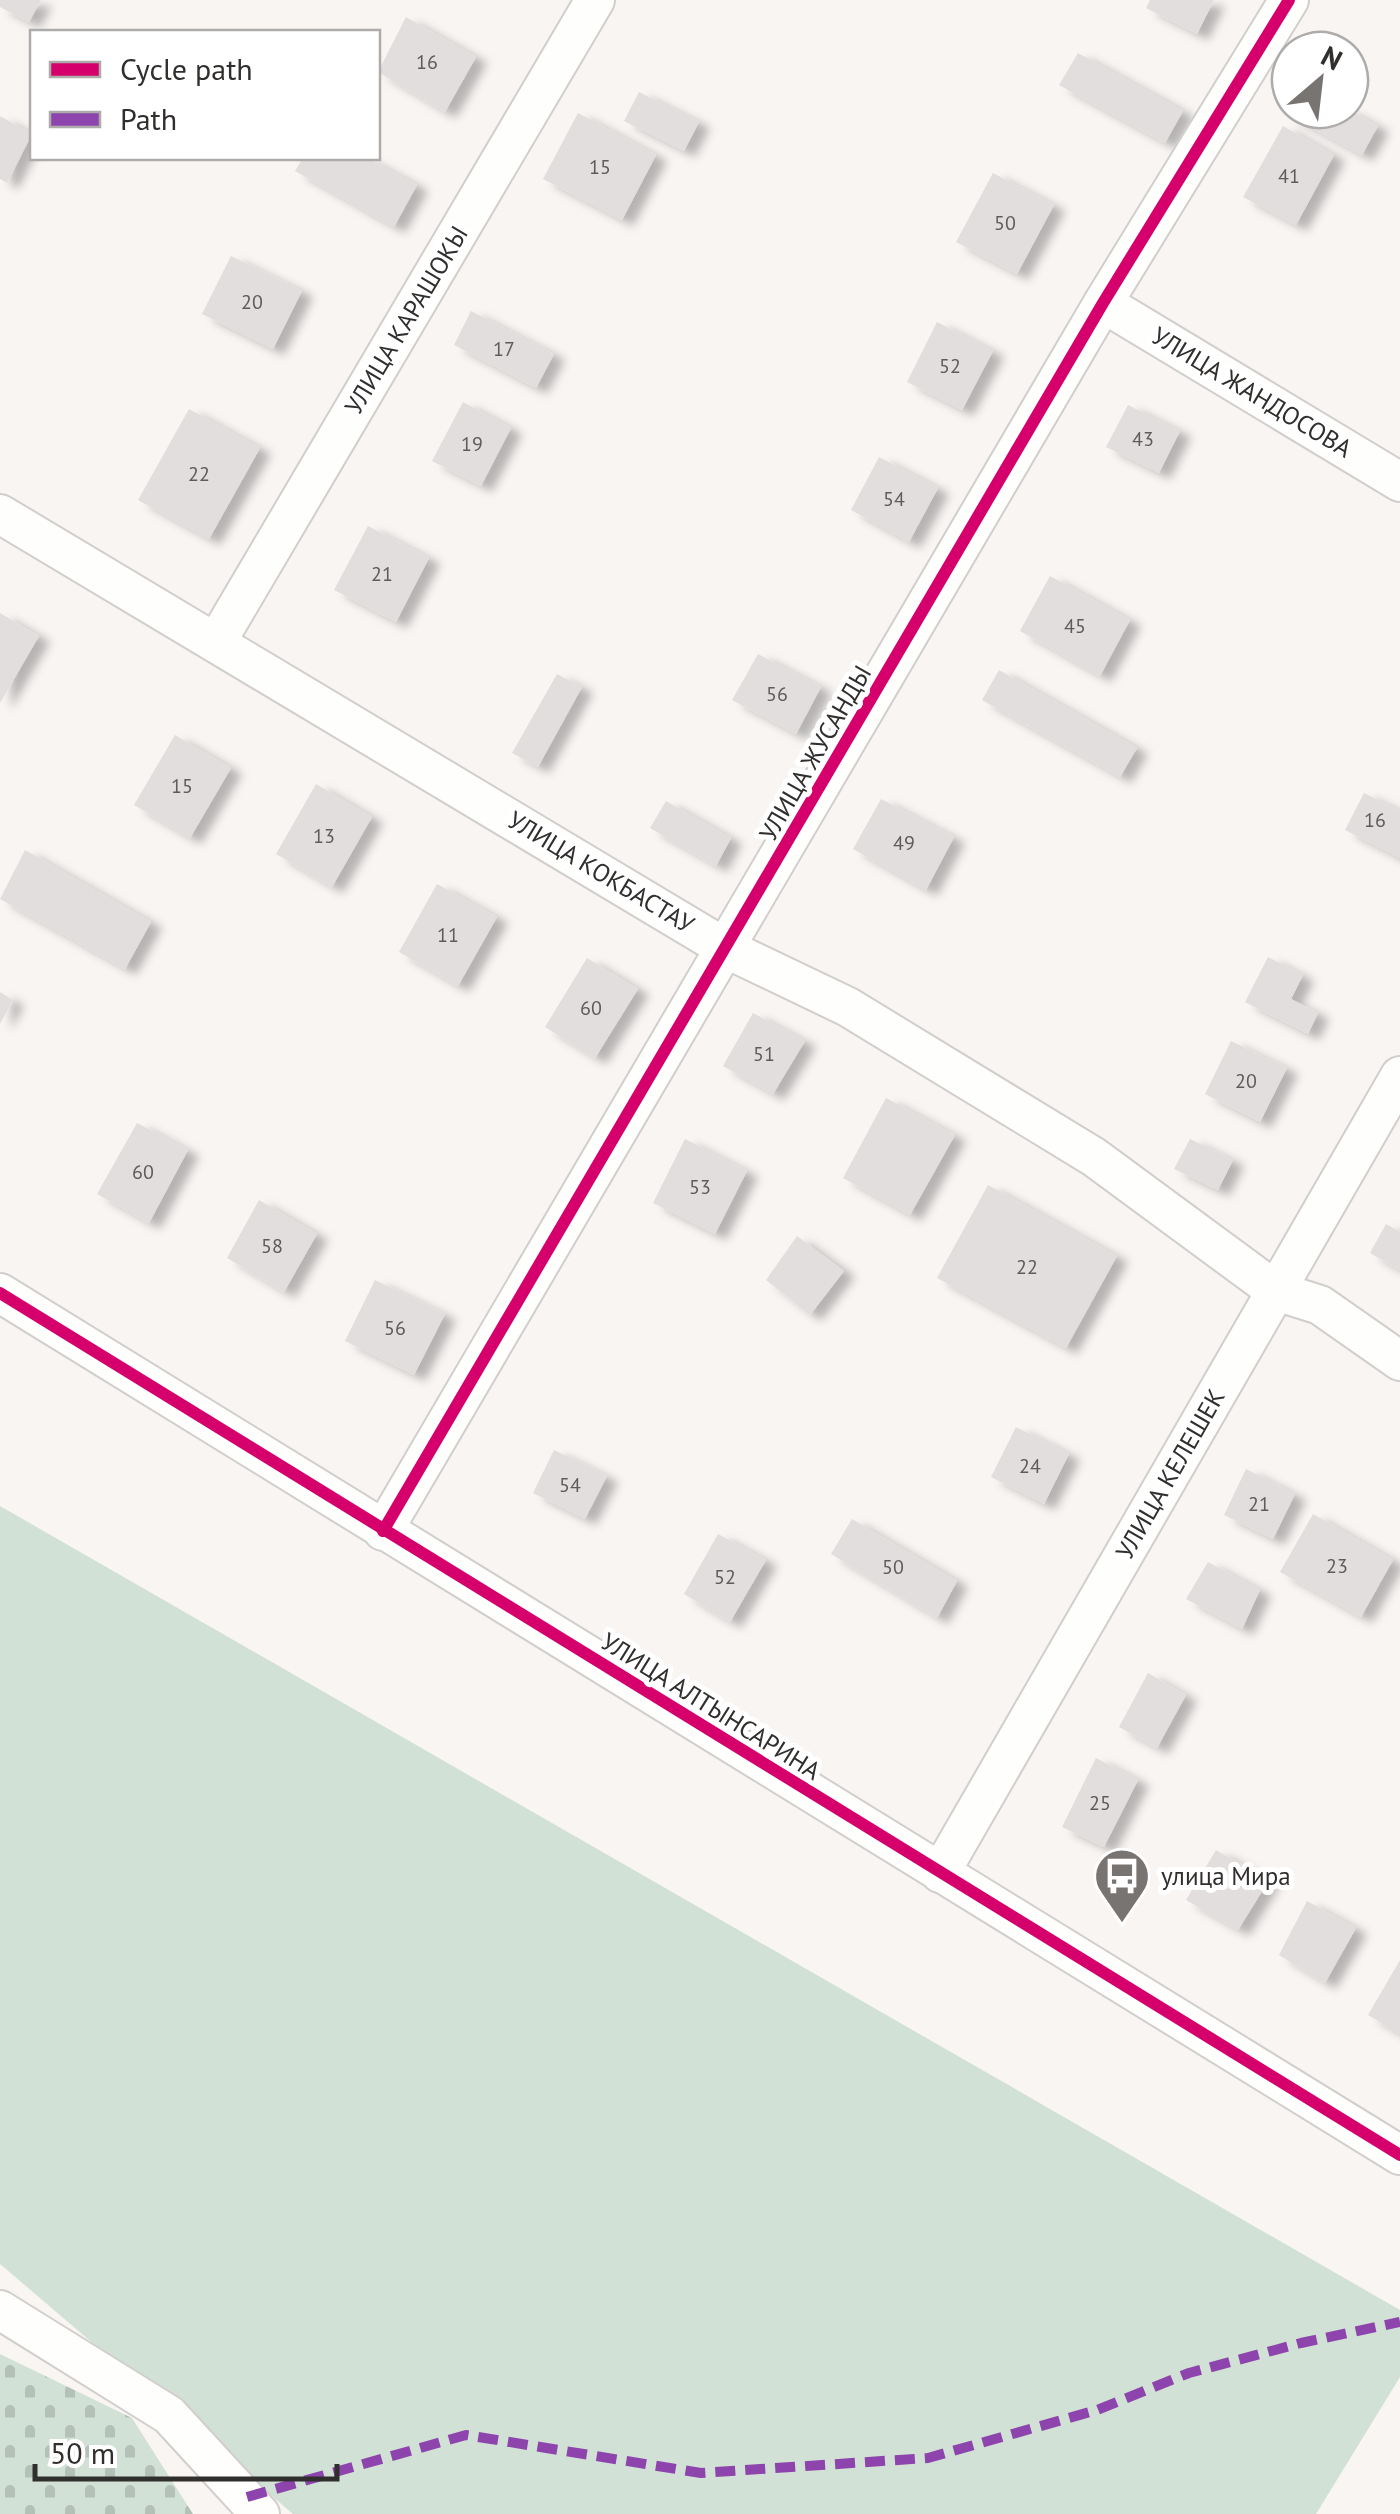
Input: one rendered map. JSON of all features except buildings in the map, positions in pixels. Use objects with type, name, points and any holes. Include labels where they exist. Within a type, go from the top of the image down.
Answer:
[{"type":"street","name":"УЛИЦА КАРАШОКЫ","points":[[217,640],[594,0]]},
{"type":"street","name":"УЛИЦА ЖУСАНДЫ","points":[[382,1531],[1103,303],[1289,0]]},
{"type":"street","name":"УЛИЦА ЖАНДОСОВА","points":[[1103,303],[1400,482]]},
{"type":"street","name":"УЛИЦА КОКБАСТАУ","points":[[0,514],[217,640],[727,949],[848,1008],[1094,1157],[1276,1291],[1320,1305],[1400,1362]]},
{"type":"street","name":"УЛИЦА КЕЛЕШЕК","points":[[940,1873],[1400,1076]]},
{"type":"street","name":"УЛИЦА АЛТЫНСАРИНА","points":[[0,1293],[1400,2156]]},
{"type":"street","points":[[0,2310],[169,2415],[260,2514]]},
{"type":"green space","points":[[0,1506],[1400,2310],[1400,2377],[1316,2514],[293,2514],[0,2264]]},
{"type":"green space","points":[[0,2354],[132,2418],[193,2514],[0,2514]]},
{"type":"marked path","points":[[247,2497],[466,2435],[701,2473],[928,2458],[1097,2410],[1189,2373],[1400,2322]]},
{"type":"cycle path","points":[[383,1531],[1103,303],[1289,0]]},
{"type":"cycle path","points":[[0,1293],[1400,2155]]},
{"type":"place","name":"улица Мира","points":[[1122,1925]]}]
